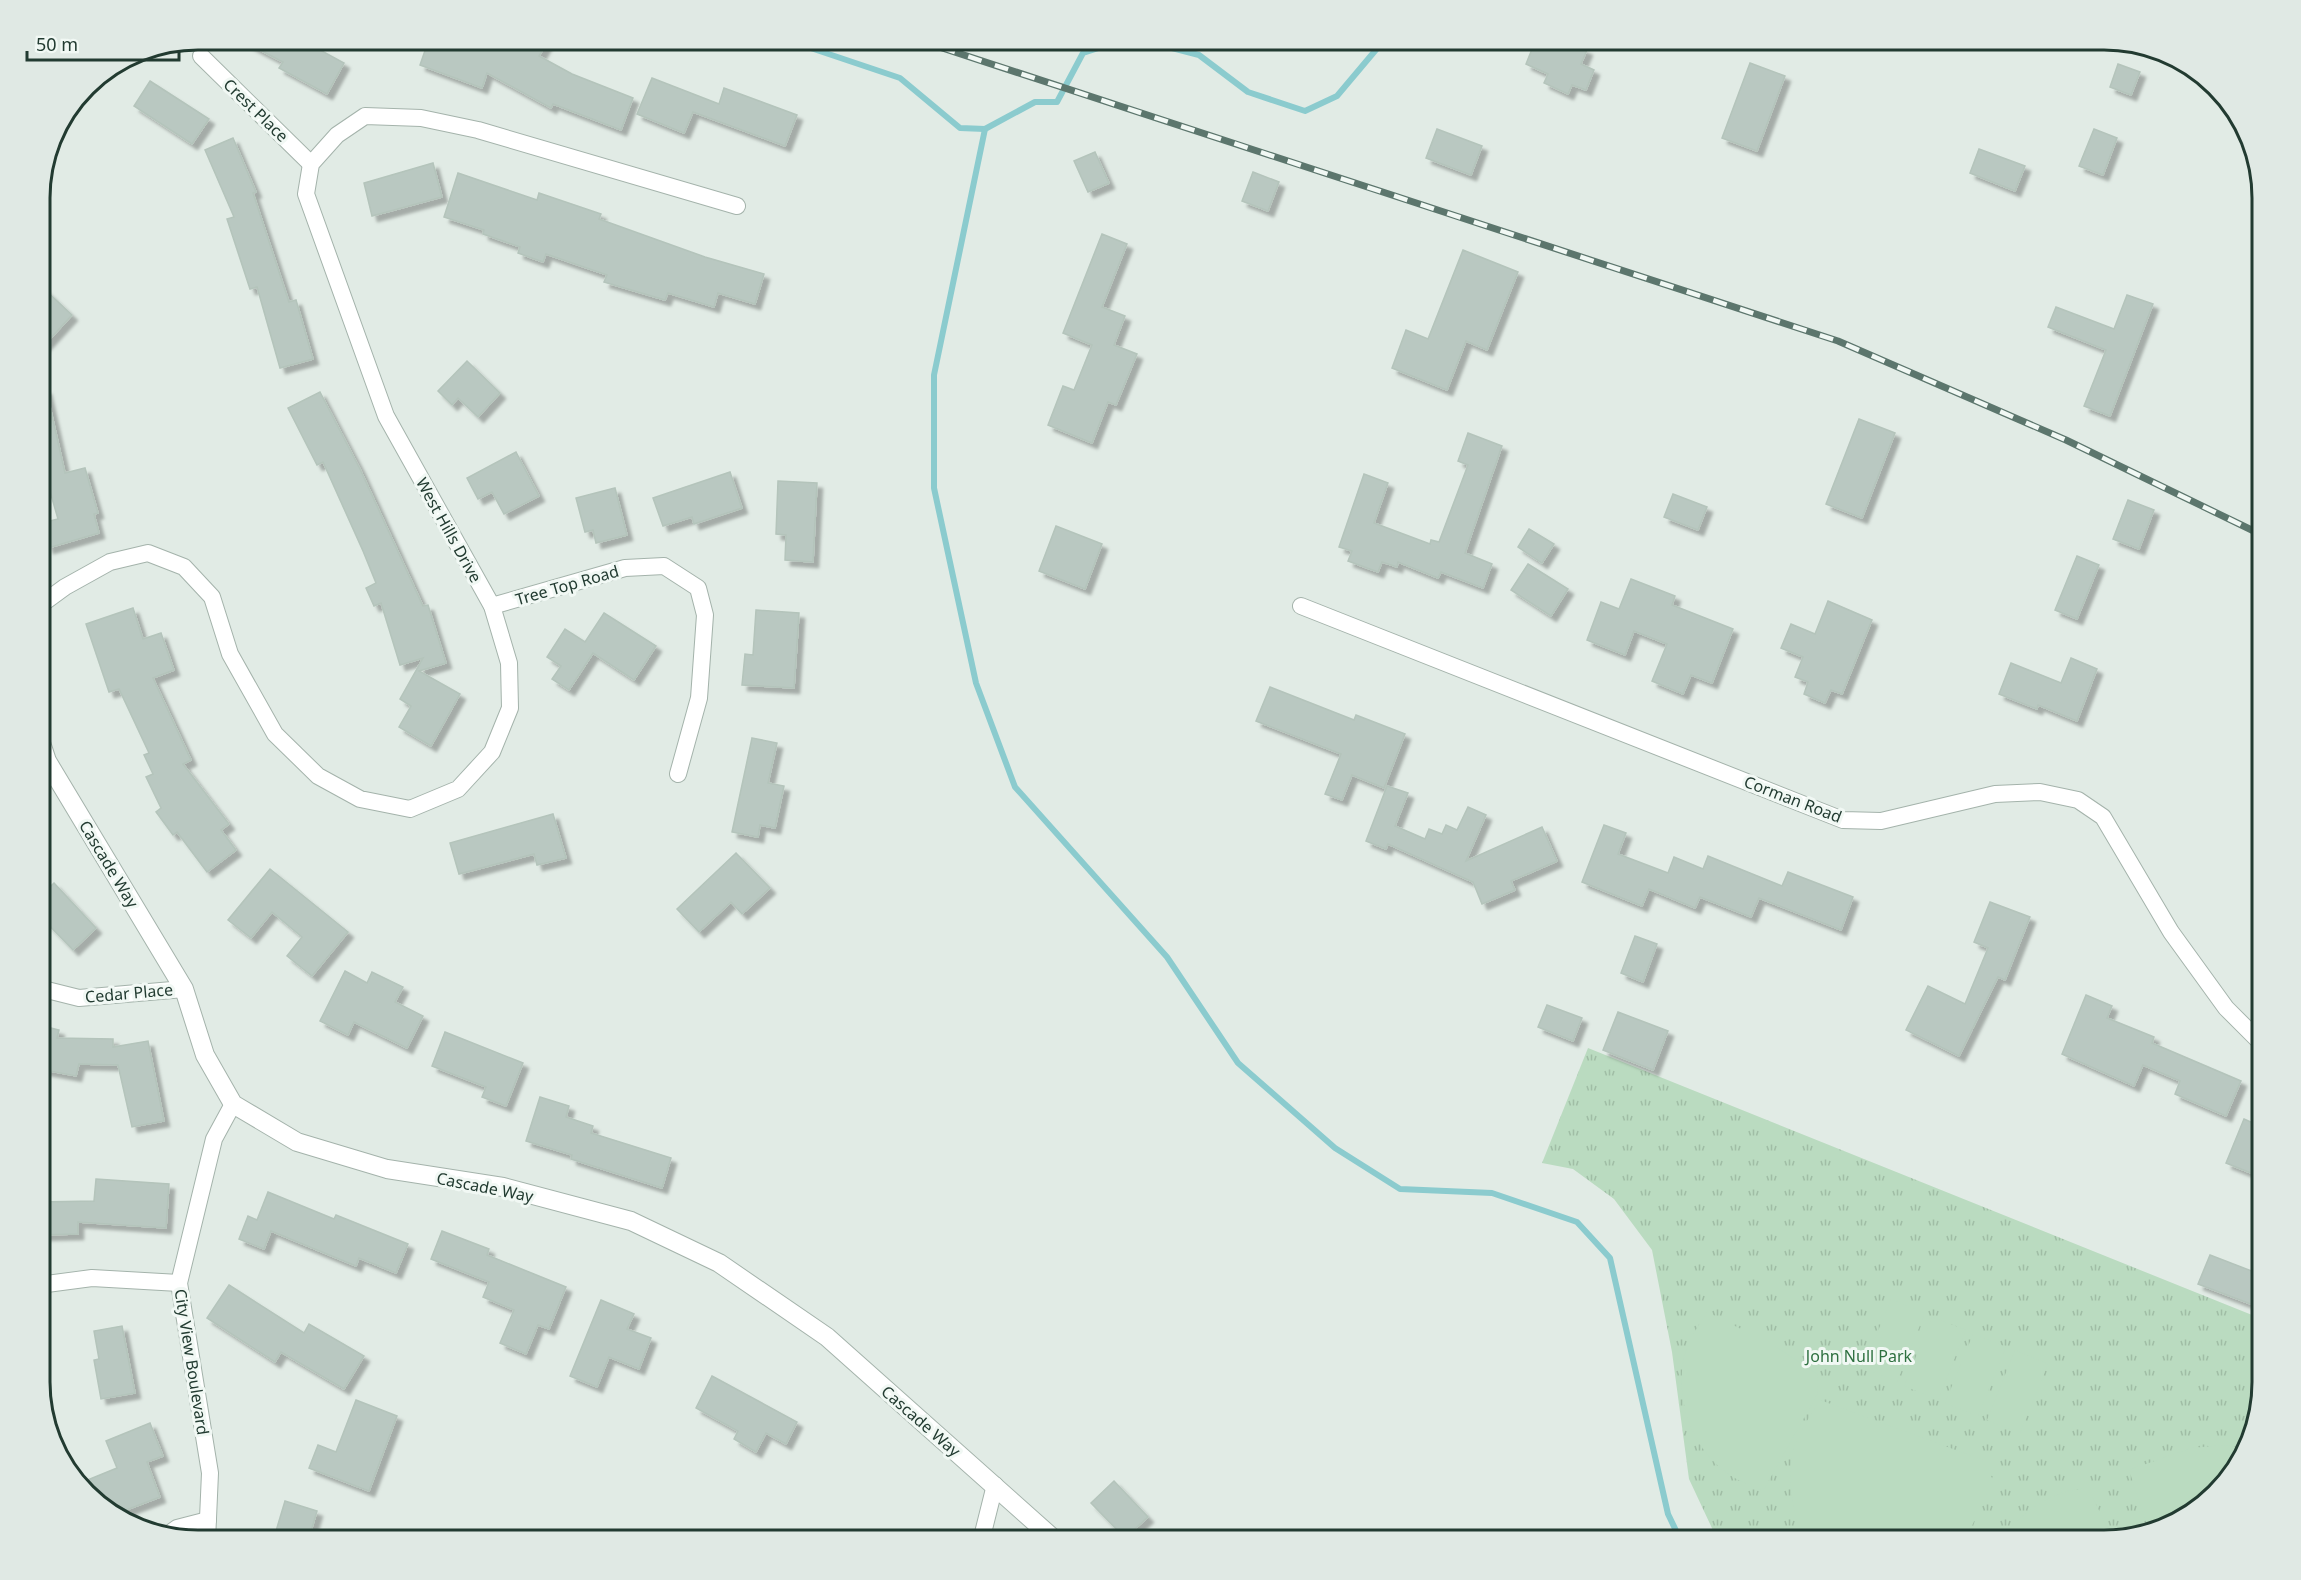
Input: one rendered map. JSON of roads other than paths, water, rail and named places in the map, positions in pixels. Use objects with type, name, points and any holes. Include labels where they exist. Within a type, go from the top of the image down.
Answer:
[{"type":"street","name":"Crest Place","points":[[201,56],[311,164]]},
{"type":"street","points":[[311,164],[337,135],[365,116],[421,118],[478,130],[736,206]]},
{"type":"street","name":"West Hills Drive","points":[[50,598],[110,562],[148,553],[184,567],[212,597],[230,654],[275,734],[318,776],[360,799],[410,809],[458,789],[492,752],[510,708],[509,663],[492,606],[386,416],[306,194],[311,164]]},
{"type":"street","name":"Tree Top Road","points":[[492,606],[625,568],[664,566],[698,588],[705,615],[699,698],[678,774]]},
{"type":"street","name":"Corman Road","points":[[1301,606],[1843,820],[1881,821],[1995,794],[2040,792],[2078,800],[2103,817],[2171,932],[2226,1008],[2252,1034]]},
{"type":"street","name":"Cascade Way","points":[[50,766],[184,989],[205,1055],[233,1104],[297,1142],[387,1169],[503,1187],[630,1221],[719,1263],[827,1337],[1044,1530]]},
{"type":"street","name":"Cedar Place","points":[[50,991],[79,998],[184,989]]},
{"type":"street","name":"City View Boulevard","points":[[208,1530],[210,1473],[179,1283],[214,1139],[233,1104]]},
{"type":"street","points":[[50,1284],[92,1278],[179,1283]]},
{"type":"street","points":[[984,1530],[994,1485]]},
{"type":"street","points":[[176,1529],[208,1520]]},
{"type":"waterway","points":[[817,50],[900,78],[960,128],[985,129],[1035,102],[1057,102],[1083,53],[1092,50]]},
{"type":"waterway","points":[[1180,50],[1199,55],[1248,92],[1305,111],[1337,96],[1376,50]]},
{"type":"waterway","points":[[985,129],[934,375],[934,488],[976,683],[1015,787],[1167,957],[1238,1063],[1335,1148],[1400,1189],[1492,1193],[1577,1222],[1610,1258],[1668,1514],[1676,1530]]},
{"type":"railway","points":[[949,50],[1838,341],[2066,440],[2252,530]]},
{"type":"park label","name":"John Null Park","points":[[1859,1356]]}]
